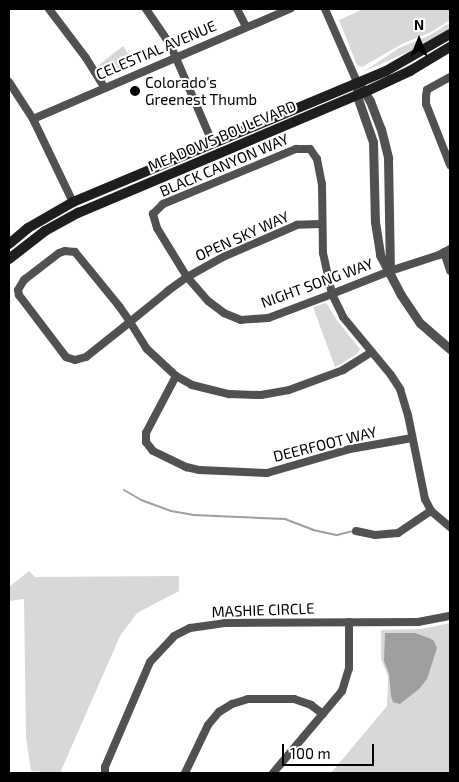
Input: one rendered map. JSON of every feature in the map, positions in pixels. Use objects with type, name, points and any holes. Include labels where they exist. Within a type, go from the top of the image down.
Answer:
[{"type":"main road","name":"MEADOWS BOULEVARD","points":[[9,244],[34,225],[73,202],[358,84],[406,61],[450,34]]},
{"type":"main road","name":"MEADOWS BOULEVARD","points":[[12,256],[45,231],[78,213],[361,94],[410,71],[450,47]]},
{"type":"main road","points":[[12,256],[20,244],[71,208],[73,202]]},
{"type":"street","points":[[49,9],[86,58],[104,87]]},
{"type":"street","points":[[146,9],[176,56],[213,144]]},
{"type":"street","points":[[237,9],[246,27]]},
{"type":"street","name":"CELESTIAL AVENUE","points":[[33,118],[290,9]]},
{"type":"street","points":[[325,9],[358,84],[373,142],[377,244],[380,255],[401,294],[420,323],[450,349]]},
{"type":"street","points":[[450,77],[427,90],[426,96],[426,104],[450,165]]},
{"type":"street","points":[[9,82],[33,118],[73,202]]},
{"type":"street","points":[[361,94],[382,129],[388,158],[390,271]]},
{"type":"street","name":"BLACK CANYON WAY","points":[[153,214],[163,204],[296,149],[305,148],[315,155],[321,178],[322,253],[332,294],[343,317],[400,389],[420,482],[431,510],[450,527]]},
{"type":"street","name":"NIGHT SONG WAY","points":[[153,214],[156,228],[187,278],[208,300],[224,313],[241,320],[268,318],[447,250]]},
{"type":"street","name":"OPEN SKY WAY","points":[[130,322],[80,256],[70,250],[59,253],[24,280],[18,290],[22,300],[71,360],[86,357],[187,278],[223,257],[297,225],[322,224]]},
{"type":"street","points":[[447,250],[450,270]]},
{"type":"street","points":[[130,322],[147,349],[176,376],[192,385],[229,394],[261,395],[290,390],[344,370],[372,352]]},
{"type":"street","name":"DEERFOOT WAY","points":[[176,376],[146,433],[146,442],[153,451],[186,467],[199,470],[267,473],[350,449],[412,438]]},
{"type":"street","points":[[356,531],[375,535],[398,533],[431,510]]},
{"type":"street","name":"MASHIE CIRCLE","points":[[105,773],[105,767],[150,662],[174,636],[190,628],[225,623],[418,622],[450,616]]},
{"type":"street","points":[[273,773],[342,691],[348,676],[350,622]]},
{"type":"street","points":[[185,773],[208,725],[219,712],[232,704],[248,699],[294,699],[311,705],[322,714]]},
{"type":"shaded area","points":[[364,9],[450,9],[450,20],[431,32],[402,44],[362,67],[357,65],[339,20]]},
{"type":"shaded area","points":[[450,23],[450,28],[430,42],[363,72],[399,48],[428,36]]},
{"type":"shaded area","points":[[123,46],[137,66],[106,78],[100,64]]},
{"type":"shaded area","points":[[326,303],[360,349],[357,354],[335,367],[313,307]]},
{"type":"shaded area","points":[[29,571],[35,577],[179,576],[179,591],[137,613],[120,636],[60,773],[31,771],[26,737],[24,599],[9,601],[9,587]]},
{"type":"shaded area","points":[[450,623],[450,773],[331,773],[387,706],[388,676],[381,659],[381,630],[421,629]]},
{"type":"shaded area","points":[[385,633],[415,633],[434,641],[437,648],[427,679],[419,689],[400,704],[393,702],[391,696],[389,674],[384,661]]},
{"type":"waterway","points":[[124,490],[141,500],[171,511],[193,515],[285,519],[313,530],[337,535],[353,531]]},
{"type":"place","name":"Colorado's Greenest Thumb","points":[[135,91]]}]
